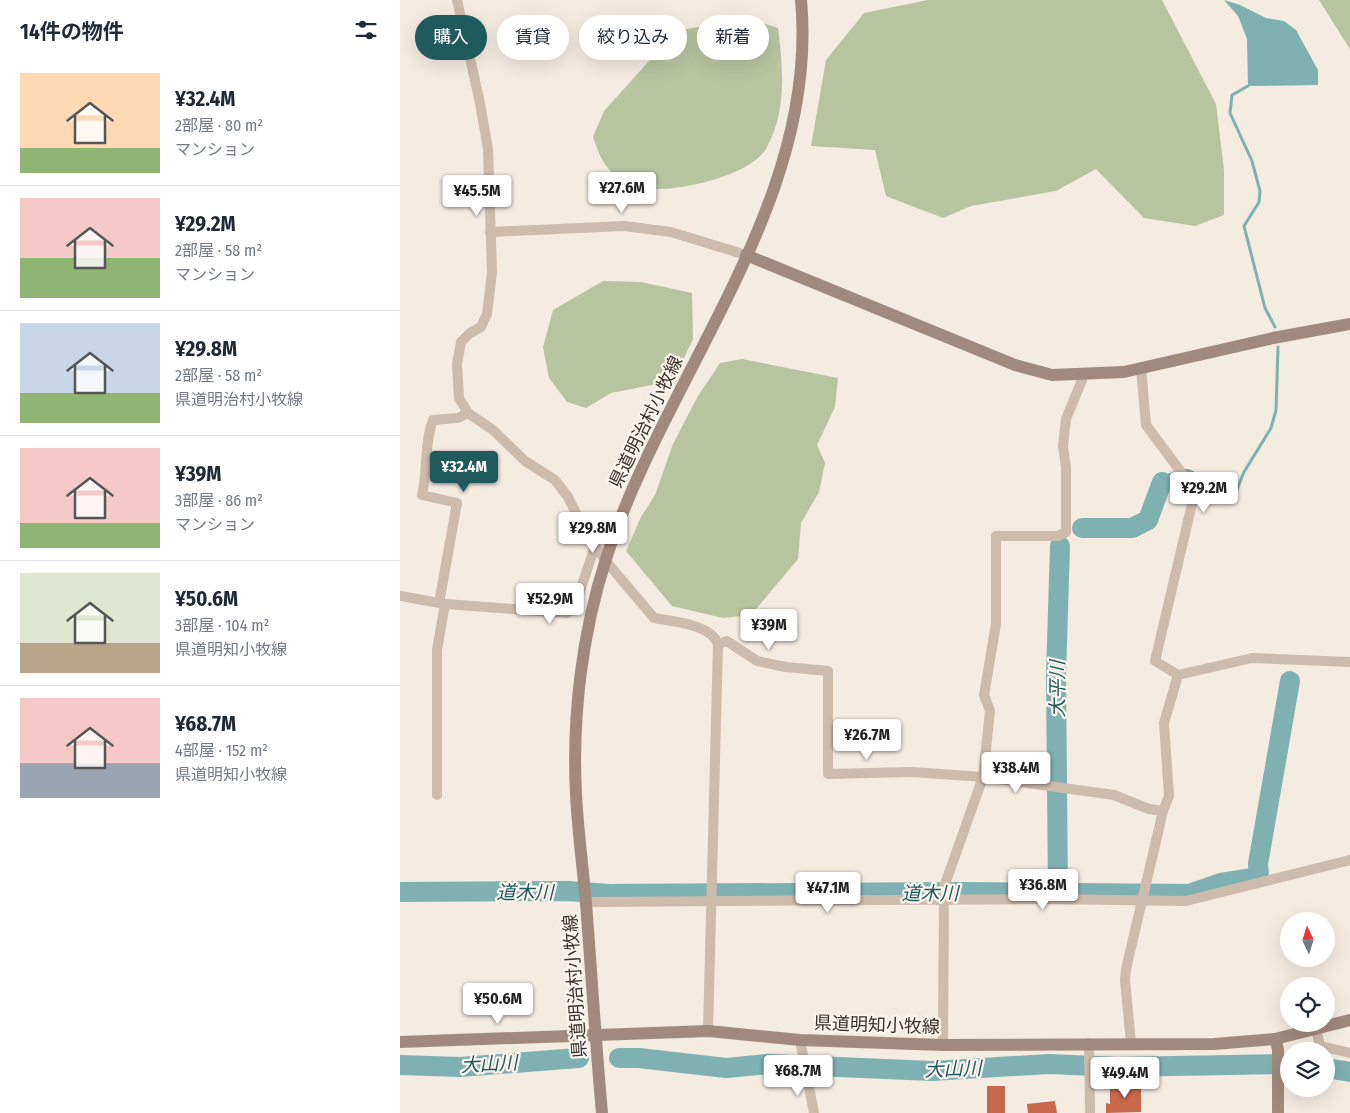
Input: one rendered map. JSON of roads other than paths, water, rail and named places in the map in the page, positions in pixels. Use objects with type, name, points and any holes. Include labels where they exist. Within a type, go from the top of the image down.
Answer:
[{"type":"main road","name":"県道明治村小牧線","points":[[602,1113],[576,794],[576,725],[591,619],[605,560],[632,488],[746,255],[779,177],[795,116],[801,68],[801,0]]},
{"type":"main road","points":[[746,255],[1015,366],[1052,375],[1124,372],[1273,338],[1350,324]]},
{"type":"main road","name":"県道明知小牧線","points":[[1335,1024],[1350,1020]]},
{"type":"main road","name":"県道明知小牧線","points":[[400,1042],[708,1031],[801,1046],[1089,1047],[1131,1043],[1276,1044],[1308,1032]]},
{"type":"main road","points":[[1276,1044],[1278,1113]]},
{"type":"street","points":[[457,0],[480,103],[488,149],[492,272],[487,314],[481,327],[470,333],[461,342],[457,364],[459,398],[468,412],[493,430],[525,461],[555,480],[568,497],[595,546],[605,560],[654,618],[690,624],[708,632],[716,639],[718,644],[708,1031]]},
{"type":"street","points":[[490,232],[624,226],[671,232],[746,255]]},
{"type":"street","points":[[1141,368],[1146,425],[1195,491],[1155,661],[1178,675],[1252,658],[1350,662]]},
{"type":"street","points":[[944,1045],[944,895],[983,777],[990,711],[984,695],[996,624],[996,536],[1058,536],[1066,532],[1066,468],[1063,446],[1066,419],[1084,375]]},
{"type":"street","points":[[437,795],[437,650],[457,503],[422,495],[426,480],[429,431],[433,420],[458,418],[468,412]]},
{"type":"street","points":[[400,596],[442,604],[567,613],[574,609],[595,546]]},
{"type":"street","points":[[718,644],[727,641],[757,661],[828,671],[828,774],[912,772],[983,777],[1114,795],[1149,809],[1163,811]]},
{"type":"street","points":[[1131,1043],[1125,980],[1163,811],[1169,796],[1164,724],[1178,675]]},
{"type":"street","points":[[586,902],[944,895],[1186,901],[1350,860]]},
{"type":"street","points":[[1317,1032],[1320,1046],[1350,1052]]},
{"type":"street","points":[[801,1046],[814,1113]]},
{"type":"street","points":[[1089,1047],[1090,1113]]},
{"type":"water","points":[[1224,0],[1240,5],[1266,18],[1284,21],[1296,30],[1318,70],[1318,85],[1248,86],[1247,39],[1238,16]]},
{"type":"waterway","points":[[1248,86],[1232,95],[1230,113],[1252,161],[1260,191],[1259,202],[1244,226],[1265,308],[1275,327]]},
{"type":"waterway","points":[[1232,492],[1236,492],[1244,472],[1271,428],[1276,410],[1278,347]]},
{"type":"waterway","points":[[1183,470],[1190,471],[1223,489]]},
{"type":"waterway","points":[[1162,482],[1169,475],[1177,472]]},
{"type":"waterway","name":"大平川","points":[[1082,528],[1132,528],[1148,520],[1162,482]]},
{"type":"waterway","name":"大平川","points":[[1058,893],[1056,675],[1060,546]]},
{"type":"waterway","name":"道木川","points":[[400,892],[1189,894],[1221,883],[1259,877],[1258,864],[1290,681]]},
{"type":"waterway","name":"大山川","points":[[400,1065],[460,1067],[579,1058]]},
{"type":"waterway","name":"大山川","points":[[619,1058],[639,1058],[726,1068],[768,1064],[932,1071],[1049,1064],[1117,1067],[1280,1064]]},
{"type":"waterway","name":"大山川","points":[[1335,1070],[1350,1072]]}]
